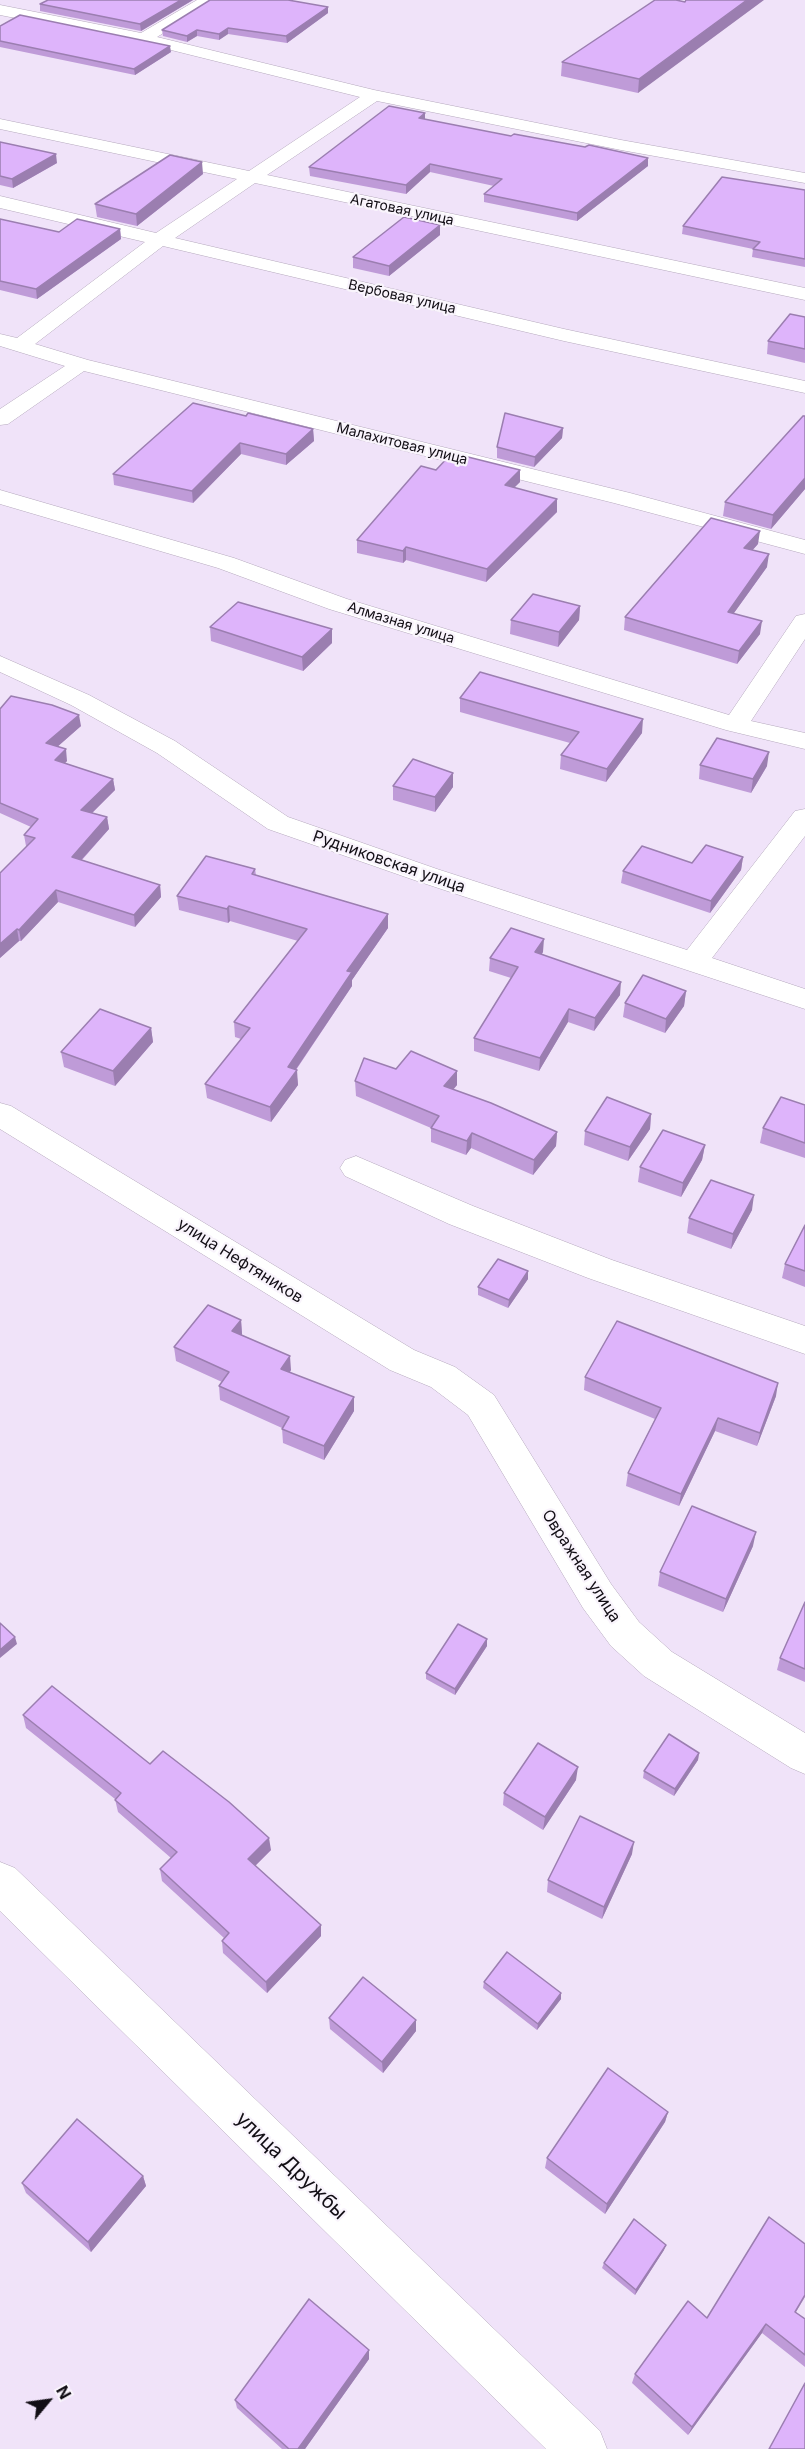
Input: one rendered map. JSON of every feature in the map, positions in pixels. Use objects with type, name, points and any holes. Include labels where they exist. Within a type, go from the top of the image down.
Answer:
[{"type":"street","points":[[143,38],[208,0]]},
{"type":"street","points":[[0,10],[143,38],[374,95],[621,145],[805,178]]},
{"type":"street","points":[[10,342],[374,95]]},
{"type":"street","name":"Агатовая улица","points":[[0,124],[251,179],[805,294]]},
{"type":"street","name":"Вербовая улица","points":[[0,202],[564,335],[805,387]]},
{"type":"street","name":"Малахитовая улица","points":[[10,342],[81,363],[611,495],[805,547]]},
{"type":"street","points":[[0,419],[81,363]]},
{"type":"street","name":"Алмазная улица","points":[[0,497],[226,563],[338,604],[735,725],[805,741]]},
{"type":"street","points":[[735,725],[805,621]]},
{"type":"street","name":"Рудниковская улица","points":[[0,663],[80,700],[166,747],[278,823],[351,850],[805,999]]},
{"type":"street","points":[[693,963],[805,817]]},
{"type":"street","name":"улица Нефтяников","points":[[0,1113],[402,1360],[443,1377],[481,1405]]},
{"type":"street","points":[[356,1168],[460,1215],[589,1265],[805,1340]]},
{"type":"street","name":"Овражная улица","points":[[481,1405],[597,1596],[625,1634],[658,1664],[805,1755]]},
{"type":"street","name":"улица Дружбы","points":[[0,1882],[582,2449]]},
{"type":"building","points":[[48,0],[181,0],[140,24],[40,4]]},
{"type":"building","points":[[210,0],[288,0],[328,7],[286,36],[228,28],[219,34],[197,30],[187,36],[162,30]]},
{"type":"building","points":[[655,0],[685,2],[686,0],[747,0],[639,79],[562,62]]},
{"type":"building","points":[[20,15],[170,46],[134,69],[0,41],[0,26]]},
{"type":"building","points":[[389,106],[425,113],[419,118],[511,136],[514,134],[585,147],[589,145],[648,158],[577,213],[484,194],[502,179],[430,164],[406,185],[309,167]]},
{"type":"building","points":[[0,142],[56,154],[12,179],[0,176]]},
{"type":"building","points":[[170,155],[202,162],[136,214],[95,204]]},
{"type":"building","points":[[722,177],[805,190],[805,259],[753,249],[760,242],[683,226]]},
{"type":"building","points":[[404,217],[440,225],[389,266],[353,257]]},
{"type":"building","points":[[0,219],[59,232],[77,219],[120,229],[36,289],[0,281]]},
{"type":"building","points":[[790,314],[805,317],[805,349],[768,341]]},
{"type":"building","points":[[193,403],[246,416],[248,413],[313,429],[286,454],[240,443],[192,491],[113,474]]},
{"type":"building","points":[[505,413],[563,428],[535,457],[497,447]]},
{"type":"building","points":[[805,416],[805,478],[773,515],[725,502]]},
{"type":"building","points":[[452,453],[520,470],[505,485],[557,499],[487,569],[406,547],[403,551],[357,540],[421,466],[436,470]]},
{"type":"building","points":[[711,518],[760,531],[744,548],[769,554],[728,612],[762,621],[739,651],[625,617]]},
{"type":"building","points":[[533,594],[580,606],[559,632],[511,620]]},
{"type":"building","points":[[238,602],[332,629],[302,657],[210,627]]},
{"type":"building","points":[[480,672],[643,719],[607,769],[561,755],[579,732],[460,698]]},
{"type":"building","points":[[11,696],[52,705],[79,715],[46,743],[66,749],[55,760],[113,779],[81,810],[107,817],[72,857],[160,885],[134,915],[56,890],[19,930],[17,929],[0,944],[0,873],[35,838],[24,835],[38,819],[0,803],[0,709]]},
{"type":"building","points":[[717,738],[769,752],[753,779],[700,765]]},
{"type":"building","points":[[413,759],[453,773],[435,797],[393,786]]},
{"type":"building","points":[[706,845],[743,857],[711,901],[623,871],[642,846],[692,863]]},
{"type":"building","points":[[206,856],[255,869],[252,874],[388,914],[347,971],[352,972],[288,1067],[297,1070],[270,1107],[205,1084],[250,1028],[234,1022],[307,929],[229,906],[227,909],[177,896]]},
{"type":"building","points":[[511,928],[544,939],[535,952],[621,982],[595,1018],[569,1009],[540,1058],[474,1038],[518,967],[490,958]]},
{"type":"building","points":[[643,975],[686,991],[666,1019],[625,1003]]},
{"type":"building","points":[[100,1009],[151,1028],[113,1071],[61,1052]]},
{"type":"building","points":[[411,1051],[457,1071],[444,1086],[491,1103],[557,1132],[534,1160],[472,1133],[467,1141],[431,1128],[439,1116],[355,1081],[364,1058],[396,1069]]},
{"type":"building","points":[[607,1097],[651,1114],[630,1147],[585,1131]]},
{"type":"building","points":[[781,1097],[805,1105],[805,1143],[763,1128]]},
{"type":"building","points":[[663,1130],[705,1145],[683,1183],[640,1167]]},
{"type":"building","points":[[711,1180],[754,1195],[733,1234],[689,1218]]},
{"type":"building","points":[[805,1225],[805,1271],[785,1264]]},
{"type":"building","points":[[498,1259],[528,1271],[509,1300],[478,1287]]},
{"type":"building","points":[[208,1305],[241,1320],[232,1331],[290,1356],[281,1369],[354,1397],[324,1446],[282,1429],[289,1417],[219,1386],[229,1372],[174,1347]]},
{"type":"building","points":[[617,1321],[778,1383],[760,1433],[718,1418],[681,1494],[628,1473],[661,1408],[585,1377]]},
{"type":"building","points":[[692,1506],[756,1532],[726,1599],[660,1572]]},
{"type":"building","points":[[805,1602],[805,1669],[780,1658]]},
{"type":"building","points":[[0,1623],[15,1637],[0,1650]]},
{"type":"building","points":[[458,1624],[487,1639],[455,1689],[426,1673]]},
{"type":"building","points":[[52,1686],[150,1764],[163,1751],[229,1802],[269,1838],[248,1859],[321,1925],[266,1982],[222,1941],[229,1933],[160,1869],[177,1852],[115,1800],[121,1793],[23,1715]]},
{"type":"building","points":[[669,1734],[699,1753],[675,1789],[644,1771]]},
{"type":"building","points":[[538,1743],[578,1767],[545,1817],[504,1793]]},
{"type":"building","points":[[580,1816],[634,1842],[604,1907],[548,1880]]},
{"type":"building","points":[[507,1952],[561,1993],[538,2024],[484,1982]]},
{"type":"building","points":[[363,1977],[416,2020],[382,2062],[329,2018]]},
{"type":"building","points":[[608,2068],[668,2112],[607,2204],[547,2158]]},
{"type":"building","points":[[77,2119],[143,2176],[88,2242],[22,2183]]},
{"type":"building","points":[[769,2217],[805,2244],[805,2295],[795,2312],[805,2319],[805,2355],[766,2324],[692,2427],[635,2374],[688,2301],[707,2318]]},
{"type":"building","points":[[634,2219],[666,2245],[636,2290],[604,2263]]},
{"type":"building","points":[[309,2299],[369,2350],[298,2449],[289,2449],[235,2400]]},
{"type":"building","points":[[805,2383],[805,2449],[769,2449]]}]
